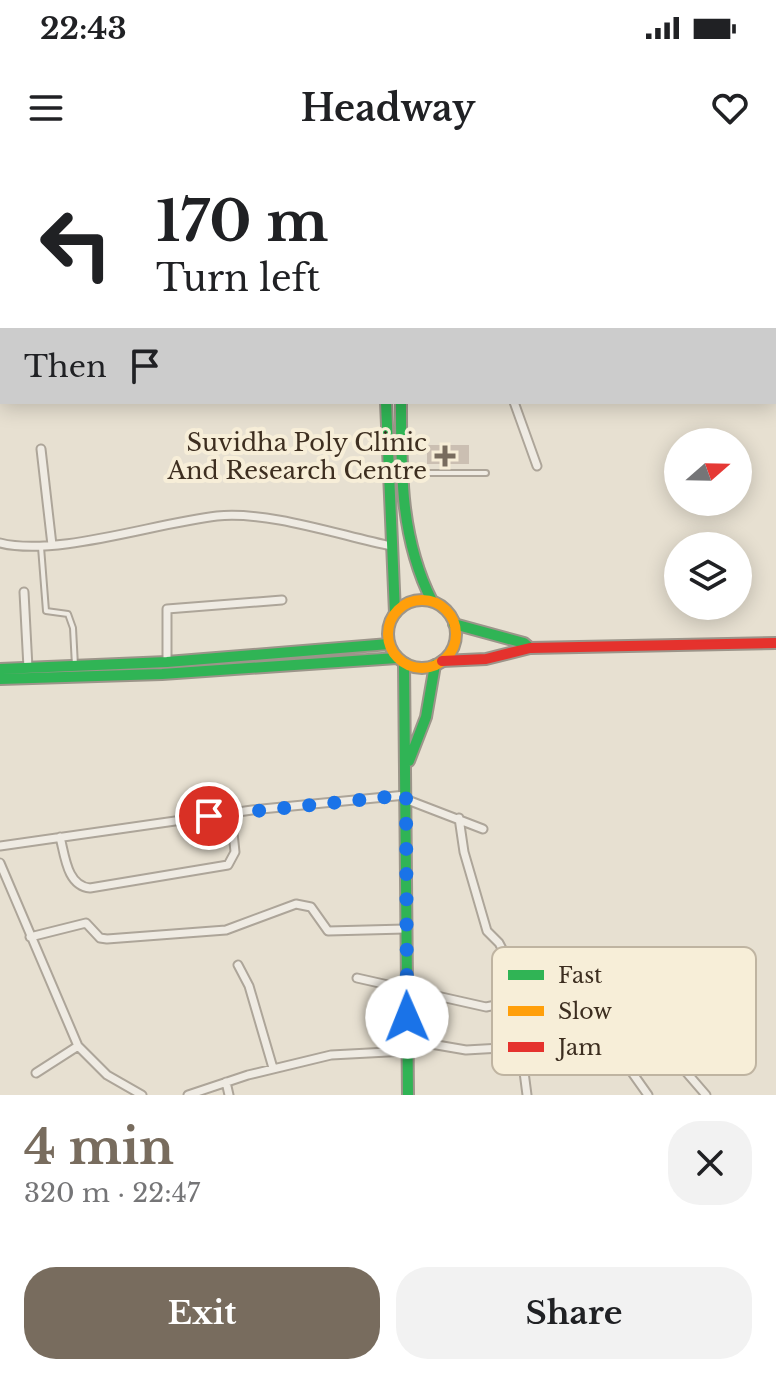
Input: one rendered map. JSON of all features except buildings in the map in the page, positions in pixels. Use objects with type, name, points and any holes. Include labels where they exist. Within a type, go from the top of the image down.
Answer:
[{"type":"main road","points":[[386,404],[395,613],[388,627],[389,644],[400,660],[404,738],[409,761]]},
{"type":"main road","points":[[401,404],[409,547],[416,571],[432,601]]},
{"type":"main road","points":[[395,613],[416,600],[432,601],[446,610],[454,624],[453,648],[439,663],[426,717],[409,761],[405,929],[408,1095]]},
{"type":"main road","points":[[454,624],[524,643],[530,648]]},
{"type":"main road","points":[[0,679],[400,660],[419,668],[486,659],[530,648],[776,643]]},
{"type":"main road","points":[[0,669],[167,662],[389,644]]},
{"type":"street","points":[[0,184],[0,199]]},
{"type":"street","points":[[515,404],[537,466]]},
{"type":"street","points":[[41,449],[52,545]]},
{"type":"street","points":[[0,543],[41,547],[156,525],[238,516],[391,546]]},
{"type":"street","points":[[24,592],[28,668]]},
{"type":"street","points":[[167,662],[167,609],[282,600]]},
{"type":"street","points":[[0,846],[231,813],[406,797],[483,829]]},
{"type":"street","points":[[60,837],[74,881],[81,887],[90,888],[228,865],[235,852],[231,813]]},
{"type":"street","points":[[459,818],[474,891],[487,931],[501,947]]},
{"type":"street","points":[[0,863],[78,1046],[107,1075],[142,1095]]},
{"type":"street","points":[[30,937],[86,923],[100,938],[107,939],[226,930],[296,904],[311,907],[328,931],[405,929]]},
{"type":"street","points":[[238,965],[249,986],[273,1068]]},
{"type":"street","points":[[357,978],[492,1006]]},
{"type":"street","points":[[188,1095],[273,1068],[331,1055],[431,1044],[466,1050],[492,1049]]},
{"type":"street","points":[[36,1073],[78,1046]]},
{"type":"street","points":[[524,1075],[527,1095]]},
{"type":"street","points":[[634,1075],[648,1095]]},
{"type":"street","points":[[689,1075],[706,1095]]},
{"type":"street","points":[[226,1082],[229,1095]]},
{"type":"lane","points":[[403,473],[486,473]]},
{"type":"lane","points":[[41,547],[46,611],[68,614],[73,628],[75,666]]},
{"type":"traffic: fast","points":[[386,404],[395,613]]},
{"type":"traffic: fast","points":[[401,404],[404,504],[414,553],[432,601]]},
{"type":"traffic: fast","points":[[454,624],[524,643],[530,648]]},
{"type":"traffic: fast","points":[[0,669],[167,662],[389,644]]},
{"type":"traffic: fast","points":[[0,679],[162,674],[397,658]]},
{"type":"traffic: fast","points":[[404,663],[408,1095]]},
{"type":"traffic: fast","points":[[409,761],[426,717],[435,665]]},
{"type":"traffic: slow","points":[[422,600],[446,610],[456,634],[446,658],[422,668],[398,658],[388,634],[398,610],[422,600]]},
{"type":"traffic: jam","points":[[442,661],[486,659],[530,648],[776,643]]},
{"type":"place","name":"Suvidha Poly Clinic And Research Centre","points":[[445,456]]},
{"type":"route","points":[[209,816],[406,795],[407,1017]]}]
